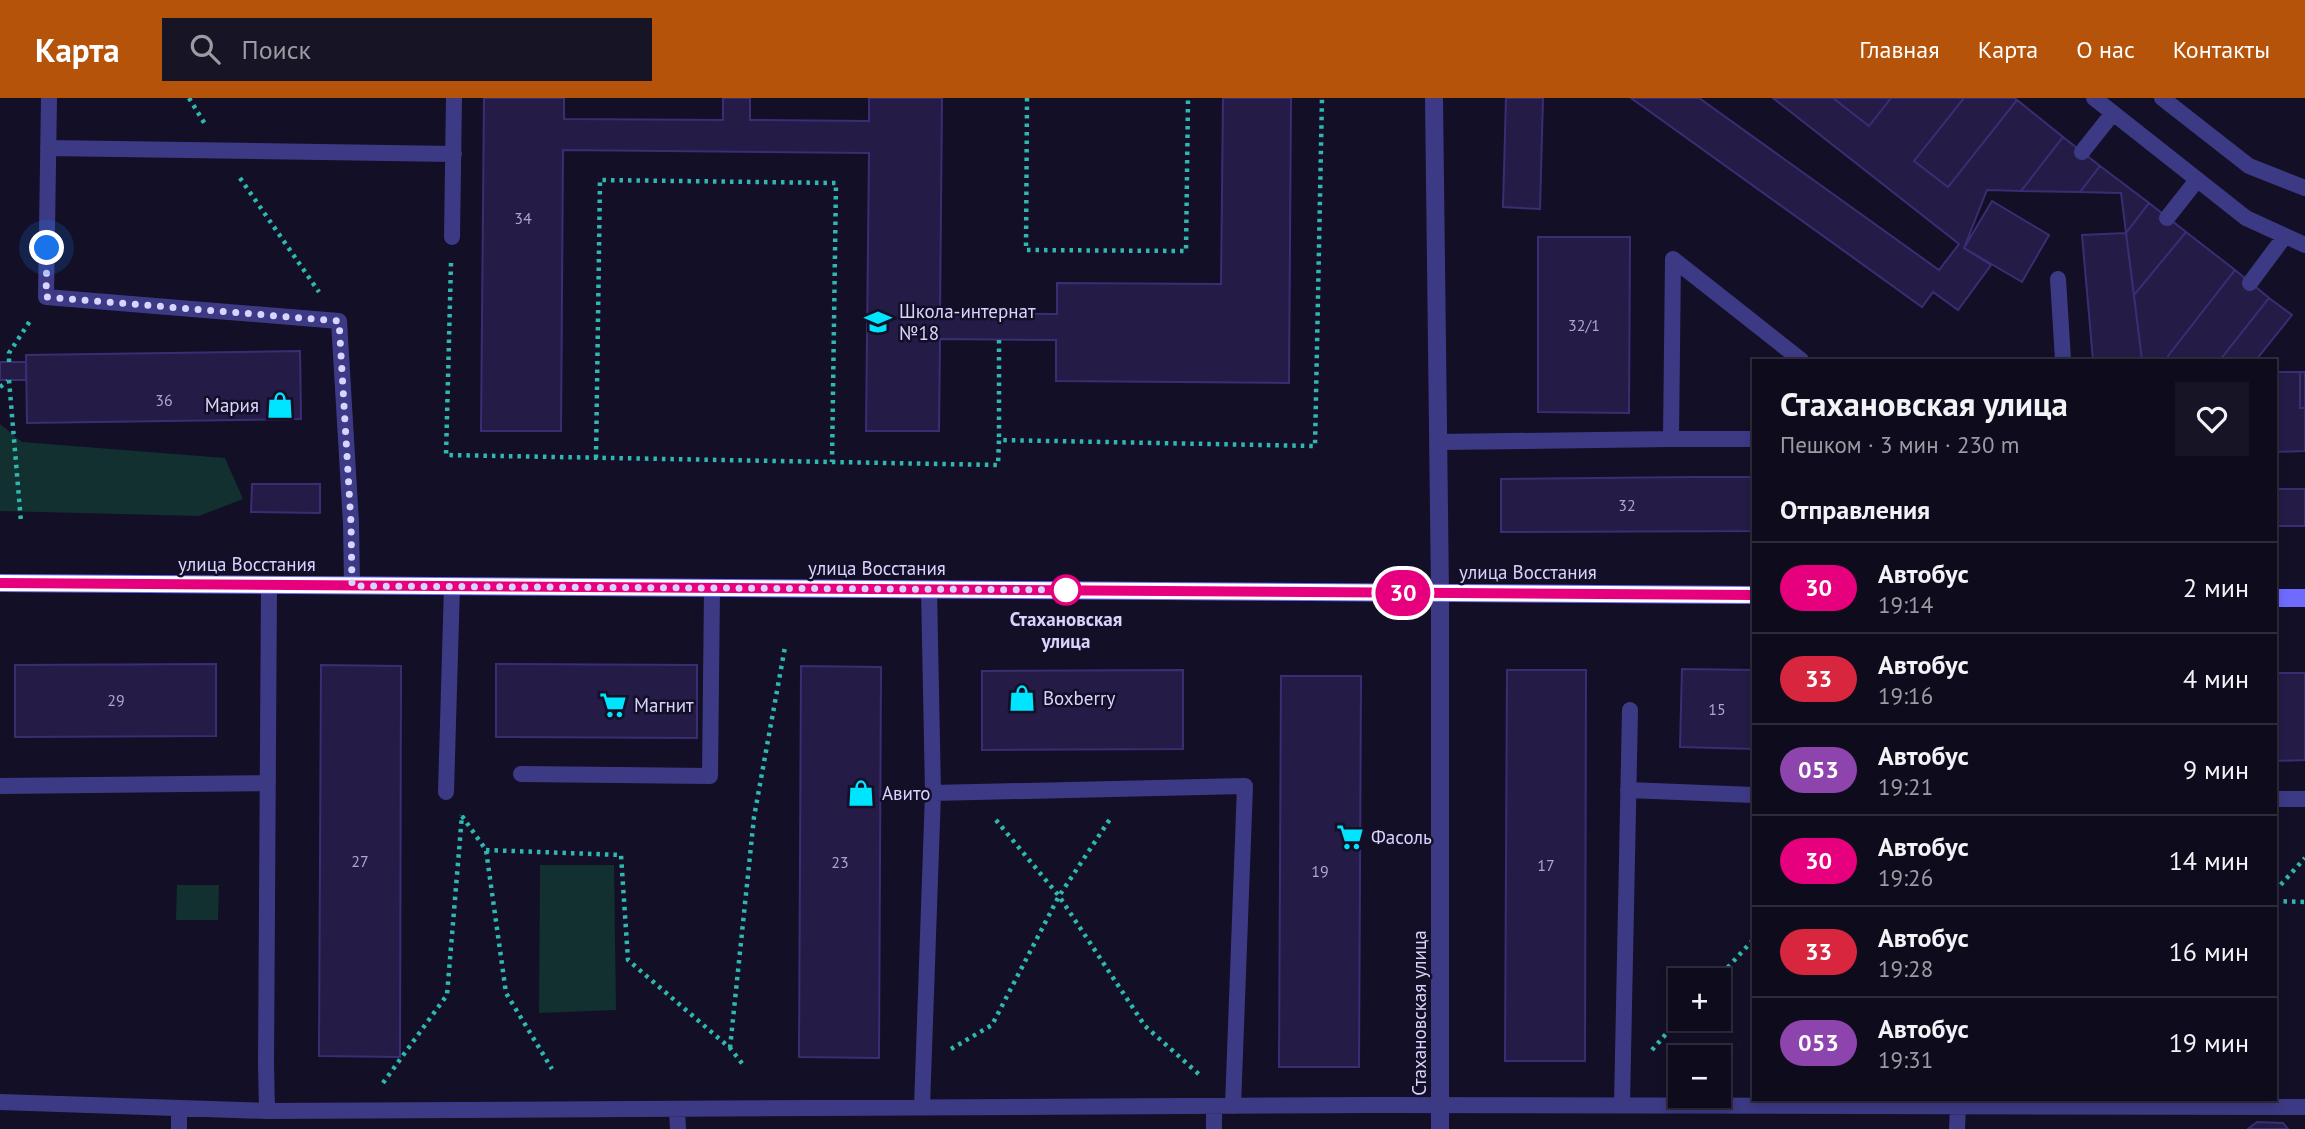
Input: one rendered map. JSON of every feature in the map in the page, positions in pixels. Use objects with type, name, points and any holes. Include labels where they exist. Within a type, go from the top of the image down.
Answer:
[{"type":"main road","name":"улица Восстания","points":[[0,583],[1752,595]]},
{"type":"main road","points":[[2277,598],[2305,598]]},
{"type":"street","name":"Стахановская улица","points":[[1434,98],[1440,593],[1440,1129]]},
{"type":"lane","points":[[49,98],[46,297],[339,321],[352,586]]},
{"type":"lane","points":[[452,237],[454,98]]},
{"type":"lane","points":[[2094,98],[2246,218],[2305,245]]},
{"type":"lane","points":[[2162,98],[2249,166],[2305,188]]},
{"type":"lane","points":[[2082,152],[2113,113]]},
{"type":"lane","points":[[48,148],[454,154]]},
{"type":"lane","points":[[2167,218],[2197,180]]},
{"type":"lane","points":[[2250,283],[2285,236]]},
{"type":"lane","points":[[1671,439],[1673,259],[1800,359]]},
{"type":"lane","points":[[2058,279],[2063,359]]},
{"type":"lane","points":[[1439,442],[1752,439]]},
{"type":"lane","points":[[267,1111],[269,585]]},
{"type":"lane","points":[[446,792],[452,586]]},
{"type":"lane","points":[[522,774],[710,776],[712,588]]},
{"type":"lane","points":[[922,1107],[933,793],[929,589]]},
{"type":"lane","points":[[1622,1105],[1630,710]]},
{"type":"lane","points":[[0,786],[268,783]]},
{"type":"lane","points":[[933,793],[1245,786],[1233,1106]]},
{"type":"lane","points":[[1628,790],[1752,795]]},
{"type":"lane","points":[[2277,799],[2305,799]]},
{"type":"lane","points":[[0,1102],[267,1111],[1947,1104],[2305,1107]]},
{"type":"lane","points":[[1947,1104],[1957,1129]]},
{"type":"lane","points":[[1214,1106],[1214,1129]]},
{"type":"lane","points":[[179,1108],[179,1129]]},
{"type":"lane","points":[[677,1109],[678,1129]]},
{"type":"path","points":[[189,98],[221,151],[339,321]]},
{"type":"path","points":[[1027,98],[1026,250],[1186,251],[1188,98]]},
{"type":"path","points":[[999,440],[1315,446],[1322,98]]},
{"type":"path","points":[[596,458],[600,180],[835,183],[832,462]]},
{"type":"path","points":[[452,237],[446,456],[998,465],[999,340]]},
{"type":"path","points":[[9,362],[9,353],[46,297]]},
{"type":"path","points":[[0,387],[9,380],[21,522]]},
{"type":"path","points":[[730,1048],[754,817],[785,648]]},
{"type":"path","points":[[924,1064],[992,1025],[1059,896],[1130,789]]},
{"type":"path","points":[[446,792],[486,850],[506,993],[552,1069]]},
{"type":"path","points":[[973,793],[1059,896],[1145,1026],[1233,1106]]},
{"type":"path","points":[[361,1111],[447,995],[462,815]]},
{"type":"path","points":[[486,850],[621,855],[628,960],[730,1048],[745,1067]]},
{"type":"path","points":[[2277,889],[2305,858]]},
{"type":"path","points":[[2277,901],[2305,902]]},
{"type":"path","points":[[1727,968],[1752,941]]},
{"type":"green space","points":[[0,424],[22,442],[225,458],[243,499],[199,516],[0,511]]},
{"type":"green space","points":[[540,865],[614,865],[616,1010],[539,1013]]},
{"type":"green space","points":[[177,885],[219,885],[218,920],[176,920]]},
{"type":"building","points":[[484,98],[564,98],[564,119],[723,120],[723,98],[750,98],[750,120],[869,121],[869,98],[942,98],[940,313],[1057,314],[1057,283],[1221,284],[1223,98],[1291,98],[1289,383],[1056,381],[1056,340],[940,339],[939,431],[866,431],[869,153],[563,150],[561,431],[481,431]]},
{"type":"building","points":[[1506,98],[1543,98],[1540,209],[1503,207]]},
{"type":"building","points":[[1631,98],[1699,98],[1939,270],[1959,244],[1773,98],[1833,98],[1869,126],[1891,98],[1964,98],[1914,161],[1948,187],[2017,100],[2063,137],[2021,191],[1987,190],[1964,248],[1991,265],[1958,310],[1933,292],[1922,307]]},
{"type":"building","points":[[1833,98],[1891,98],[1869,126]]},
{"type":"building","points":[[1964,98],[2017,100],[1948,187],[1914,161]]},
{"type":"building","points":[[2063,137],[2100,166],[2080,192],[2021,191]]},
{"type":"building","points":[[2100,166],[2149,203],[2126,233],[2121,193],[2080,192]]},
{"type":"building","points":[[1992,201],[2049,235],[2022,282],[1964,248]]},
{"type":"building","points":[[2149,203],[2186,232],[2134,295],[2126,233]]},
{"type":"building","points":[[2186,232],[2235,270],[2168,359],[2142,359],[2134,295]]},
{"type":"building","points":[[2126,233],[2142,359],[2093,359],[2082,235]]},
{"type":"building","points":[[1538,237],[1630,237],[1629,413],[1538,412]]},
{"type":"building","points":[[2235,270],[2269,298],[2221,359],[2168,359]]},
{"type":"building","points":[[2269,298],[2292,315],[2257,359],[2221,359]]},
{"type":"building","points":[[300,351],[301,419],[27,423],[26,355]]},
{"type":"building","points":[[0,362],[26,362],[26,380],[0,380]]},
{"type":"building","points":[[2277,372],[2300,372],[2300,408],[2305,408],[2305,451],[2277,452]]},
{"type":"building","points":[[2300,372],[2305,372],[2305,408],[2300,408]]},
{"type":"building","points":[[1752,477],[1752,531],[1501,532],[1501,479]]},
{"type":"building","points":[[252,484],[320,484],[320,513],[251,512]]},
{"type":"building","points":[[2277,489],[2305,489],[2305,526],[2277,526]]},
{"type":"building","points":[[216,664],[216,736],[15,737],[15,665]]},
{"type":"building","points":[[496,664],[697,665],[697,738],[496,737]]},
{"type":"building","points":[[321,665],[401,666],[400,1057],[319,1056]]},
{"type":"building","points":[[801,666],[881,667],[879,1058],[799,1057]]},
{"type":"building","points":[[1682,669],[1752,670],[1752,749],[1680,747]]},
{"type":"building","points":[[1183,670],[1183,749],[982,750],[982,671]]},
{"type":"building","points":[[1507,670],[1586,670],[1585,1061],[1505,1061]]},
{"type":"building","points":[[2277,673],[2305,673],[2305,760],[2277,761]]},
{"type":"building","points":[[1281,676],[1361,676],[1359,1067],[1279,1067]]},
{"type":"building","points":[[2257,1122],[2283,1123],[2288,1129],[2248,1129]]},
{"type":"bus line","name":"30","points":[[0,583],[1752,595]]},
{"type":"place","name":"Школа-интернат №18","points":[[878,322]]},
{"type":"place","name":"Мария","points":[[280,405]]},
{"type":"place","name":"Стахановская улица","points":[[1066,590]]},
{"type":"place","name":"Boxberry","points":[[1022,698]]},
{"type":"place","name":"Магнит","points":[[613,705]]},
{"type":"place","name":"Авито","points":[[861,793]]},
{"type":"place","name":"Фасоль","points":[[1350,837]]},
{"type":"route","points":[[47,248],[46,297],[339,321],[352,586],[1066,590]]}]
